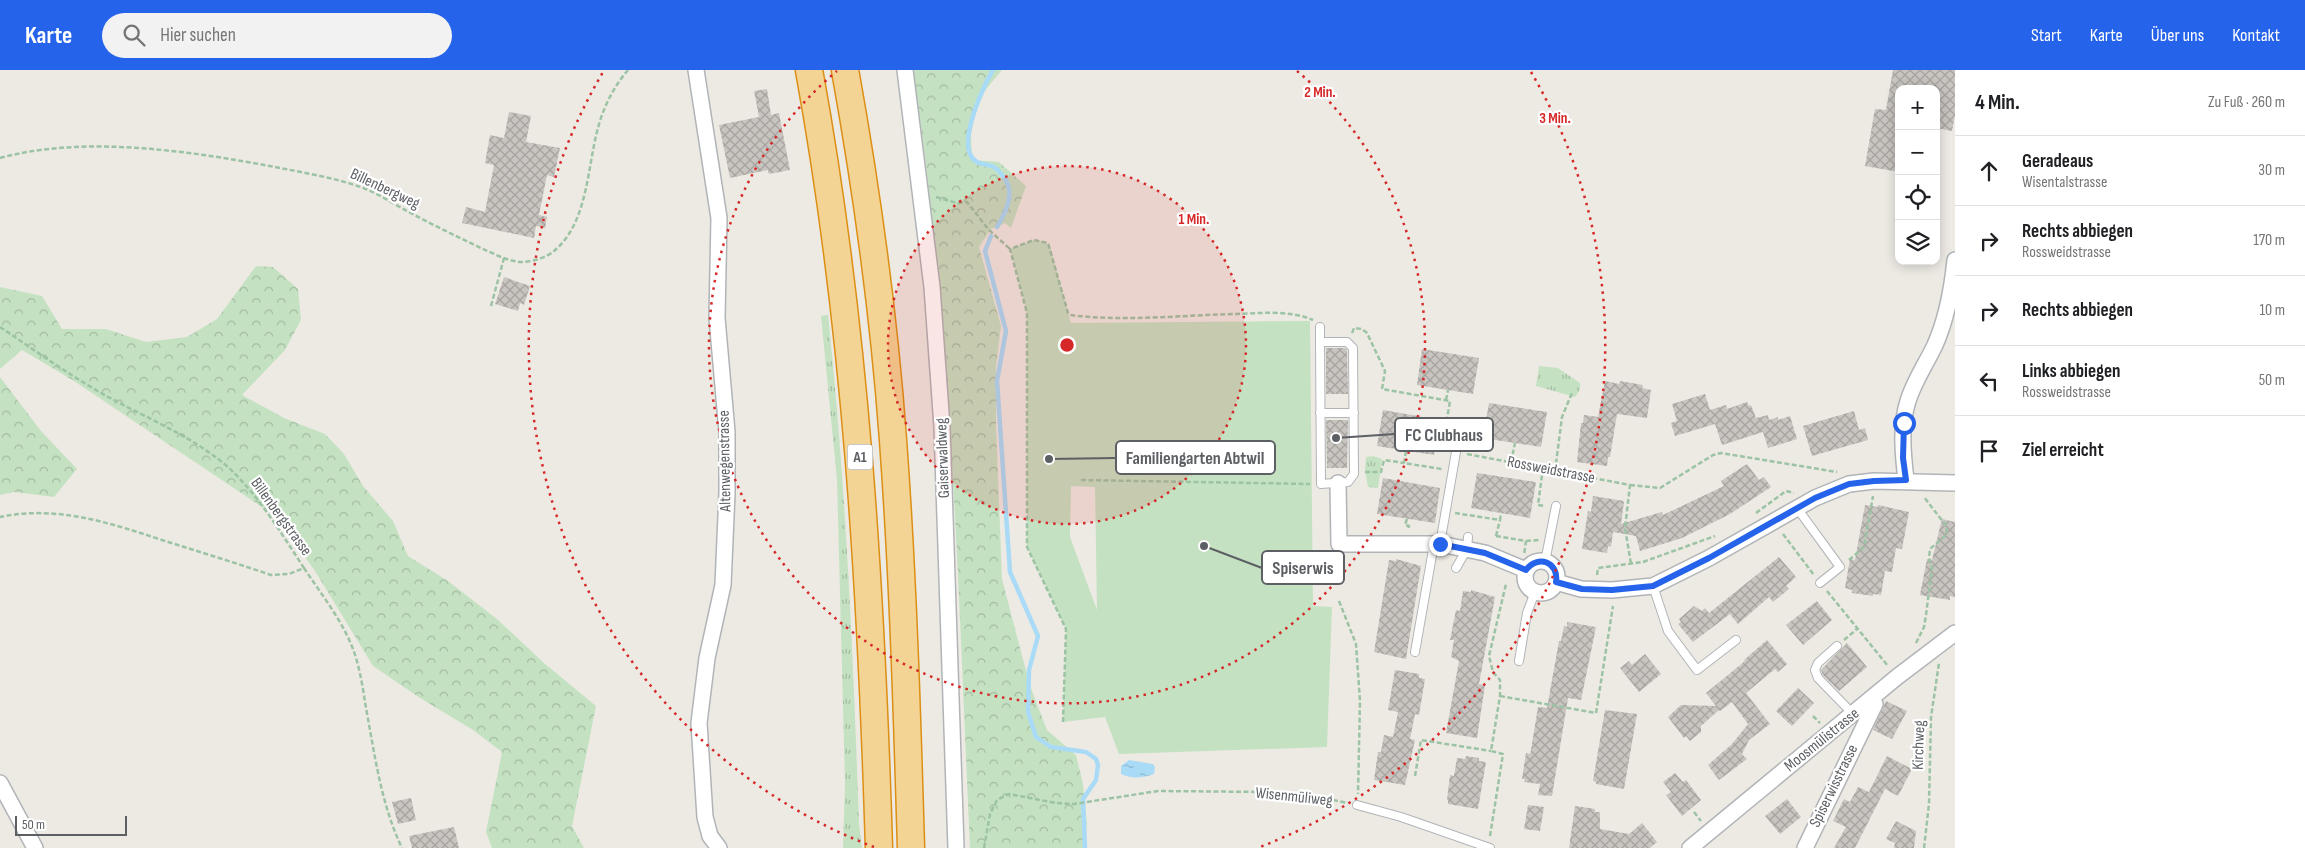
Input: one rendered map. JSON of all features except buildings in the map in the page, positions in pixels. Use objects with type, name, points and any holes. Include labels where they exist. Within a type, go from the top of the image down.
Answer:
[{"type":"highway","name":"A1","points":[[809,70],[826,170],[844,297],[860,453],[876,743],[879,848]]},
{"type":"highway","name":"A1","points":[[845,70],[867,198],[878,281],[893,439],[901,566],[911,848]]},
{"type":"street","name":"Altenwegenstrasse","points":[[696,70],[720,218],[716,318],[727,432],[727,510],[723,585],[707,658],[699,723],[705,817],[710,836],[719,848]]},
{"type":"street","name":"Gaiserwaldweg","points":[[904,70],[932,287],[942,427],[956,848]]},
{"type":"street","points":[[1906,480],[1903,458],[1904,423],[1908,401],[1945,319],[1952,294],[1955,260]]},
{"type":"street","points":[[1556,582],[1582,589],[1612,590],[1653,586],[1799,507],[1840,488],[1858,483],[1906,480],[1955,483]]},
{"type":"street","points":[[1338,483],[1339,544],[1467,543],[1524,569]]},
{"type":"street","points":[[1534,562],[1545,562],[1554,567],[1556,572],[1554,587],[1545,592],[1531,590],[1525,581],[1524,569],[1534,562]]},
{"type":"street","name":"Moosmülistrasse","points":[[1690,848],[1897,677],[1955,633]]},
{"type":"street","name":"Spiserwisstrasse","points":[[1804,848],[1875,704],[1872,699]]},
{"type":"street","points":[[0,783],[22,819],[35,848]]},
{"type":"lane","points":[[1320,327],[1320,342],[1320,484],[1348,482],[1354,474],[1354,348],[1348,342],[1320,342]]},
{"type":"lane","points":[[1320,413],[1354,413]]},
{"type":"lane","points":[[1414,652],[1437,544],[1446,512],[1456,452]]},
{"type":"lane","points":[[1545,562],[1552,507]]},
{"type":"lane","points":[[1799,507],[1840,567],[1820,583]]},
{"type":"lane","points":[[1456,568],[1467,543]]},
{"type":"lane","points":[[1653,586],[1668,631],[1697,670],[1736,640]]},
{"type":"lane","points":[[1519,660],[1527,613],[1535,592]]},
{"type":"lane","points":[[1837,646],[1818,663],[1815,670],[1818,678],[1853,714]]},
{"type":"lane","points":[[1357,805],[1401,817],[1490,848]]},
{"type":"path","name":"Billenbergweg","points":[[0,158],[21,152],[65,146],[174,151],[332,178],[367,189],[448,232],[504,258],[521,262],[536,260],[552,252],[567,238],[585,190],[598,127],[608,101],[628,70]]},
{"type":"path","points":[[920,194],[957,203],[967,202],[988,229],[1010,249],[1027,313],[1027,547],[1066,629],[1064,722]]},
{"type":"path","points":[[1010,249],[1034,240],[1048,243],[1070,315],[1099,318],[1292,314],[1312,319],[1320,327]]},
{"type":"path","points":[[491,306],[504,258]]},
{"type":"path","name":"Billenbergstrasse","points":[[0,327],[110,398],[159,422],[197,445],[228,468],[252,493],[304,568],[289,574],[271,575],[106,522],[77,515],[23,512],[0,517]]},
{"type":"path","points":[[1367,333],[1385,371],[1382,389],[1450,400],[1443,443],[1456,452]]},
{"type":"path","points":[[1446,400],[1448,390]]},
{"type":"path","points":[[1555,471],[1562,417],[1572,393]]},
{"type":"path","points":[[1511,462],[1515,443]]},
{"type":"path","points":[[1404,463],[1406,450]]},
{"type":"path","name":"Rossweidstrasse","points":[[1456,452],[1630,485],[1660,488],[1713,455],[1721,453],[1848,474],[1858,483]]},
{"type":"path","points":[[1367,472],[1381,472],[1384,460],[1453,471]]},
{"type":"path","points":[[1543,468],[1538,505],[1552,507]]},
{"type":"path","points":[[1081,480],[1320,484]]},
{"type":"path","points":[[1913,665],[1910,651],[1921,633],[1926,615],[1932,568],[1929,558],[1930,549],[1946,535],[1947,527],[1923,497],[1923,481]]},
{"type":"path","points":[[1630,485],[1625,528],[1631,564]]},
{"type":"path","points":[[1755,514],[1786,491],[1794,493],[1799,507]]},
{"type":"path","points":[[1840,567],[1864,547],[1873,496]]},
{"type":"path","points":[[1446,512],[1500,520]]},
{"type":"path","points":[[1492,556],[1501,513]]},
{"type":"path","points":[[1774,521],[1820,583],[1897,677]]},
{"type":"path","points":[[1595,589],[1598,568],[1643,562],[1717,535]]},
{"type":"path","points":[[1496,536],[1526,541],[1524,569]]},
{"type":"path","points":[[304,568],[339,622],[353,649],[361,679],[379,776],[393,828],[402,848]]},
{"type":"path","points":[[1491,751],[1500,696],[1500,680],[1493,672],[1489,656],[1506,584]]},
{"type":"path","points":[[1339,602],[1356,644],[1360,701],[1357,805]]},
{"type":"path","points":[[1500,696],[1596,713],[1613,606]]},
{"type":"path","points":[[1844,640],[1858,629]]},
{"type":"path","name":"Kirchweg","points":[[1924,848],[1929,804],[1931,717],[1942,652],[1938,645]]},
{"type":"path","points":[[1414,776],[1421,740],[1503,754],[1490,848]]},
{"type":"path","name":"Wisenmüliweg","points":[[984,848],[990,814],[997,800],[1008,794],[1056,803],[1074,804],[1158,791],[1267,792],[1357,805]]},
{"type":"green space","points":[[913,70],[1002,70],[978,99],[971,134],[972,160],[999,162],[1026,186],[1011,228],[1005,223],[991,229],[979,247],[1001,326],[996,367],[996,424],[1002,579],[1030,686],[1047,730],[1076,755],[1083,784],[1087,824],[1083,848],[970,848],[957,555],[945,361],[937,263]]},
{"type":"green space","points":[[1034,240],[1042,241],[1048,245],[1071,323],[1310,321],[1313,606],[1332,607],[1327,747],[1119,754],[1105,717],[1063,722],[1066,629],[1027,547],[1027,313],[1010,249]],"holes":[[[1071,486],[1095,487],[1097,610],[1070,537]]]},
{"type":"green space","points":[[256,266],[273,267],[298,289],[301,320],[285,350],[242,395],[284,418],[325,434],[344,454],[363,486],[393,521],[408,556],[448,581],[497,619],[544,663],[596,706],[572,826],[584,848],[492,848],[486,832],[502,752],[473,730],[420,698],[373,666],[315,571],[274,515],[74,381],[22,350],[0,369],[0,287],[42,296],[62,329],[106,329],[146,342],[187,337],[217,319]]},
{"type":"green space","points":[[828,315],[840,442],[851,632],[859,823],[862,848],[843,848],[845,783],[837,480],[821,316]]},
{"type":"green space","points":[[1539,366],[1558,368],[1580,383],[1575,397],[1536,386]]},
{"type":"green space","points":[[0,377],[41,431],[77,469],[54,497],[15,492],[0,495]]},
{"type":"green space","points":[[1373,456],[1382,459],[1378,488],[1368,487],[1365,470],[1366,457]]},
{"type":"water","points":[[1129,760],[1153,764],[1155,767],[1154,774],[1129,777],[1121,774],[1121,766]]},
{"type":"waterway","points":[[993,70],[974,112],[970,125],[968,148],[973,159],[979,163],[994,167],[1006,181],[1009,188],[1004,215],[997,227]]},
{"type":"waterway","points":[[991,236],[985,251],[1006,331],[997,381],[1010,572],[1038,636],[1029,670],[1028,712],[1036,737],[1051,747],[1086,752],[1096,759],[1098,765],[1096,780],[1083,799],[1085,848]]},
{"type":"place","name":"FC Clubhaus","points":[[1336,438]]},
{"type":"place","name":"Familiengarten Abtwil","points":[[1049,459]]},
{"type":"place","name":"Spiserwis","points":[[1204,546]]},
{"type":"route","points":[[1440,544],[1485,553],[1526,570],[1534,562],[1545,562],[1554,567],[1557,577],[1556,582],[1582,589],[1612,590],[1653,586],[1709,558],[1815,498],[1849,484],[1906,480],[1903,458],[1904,423]]}]
